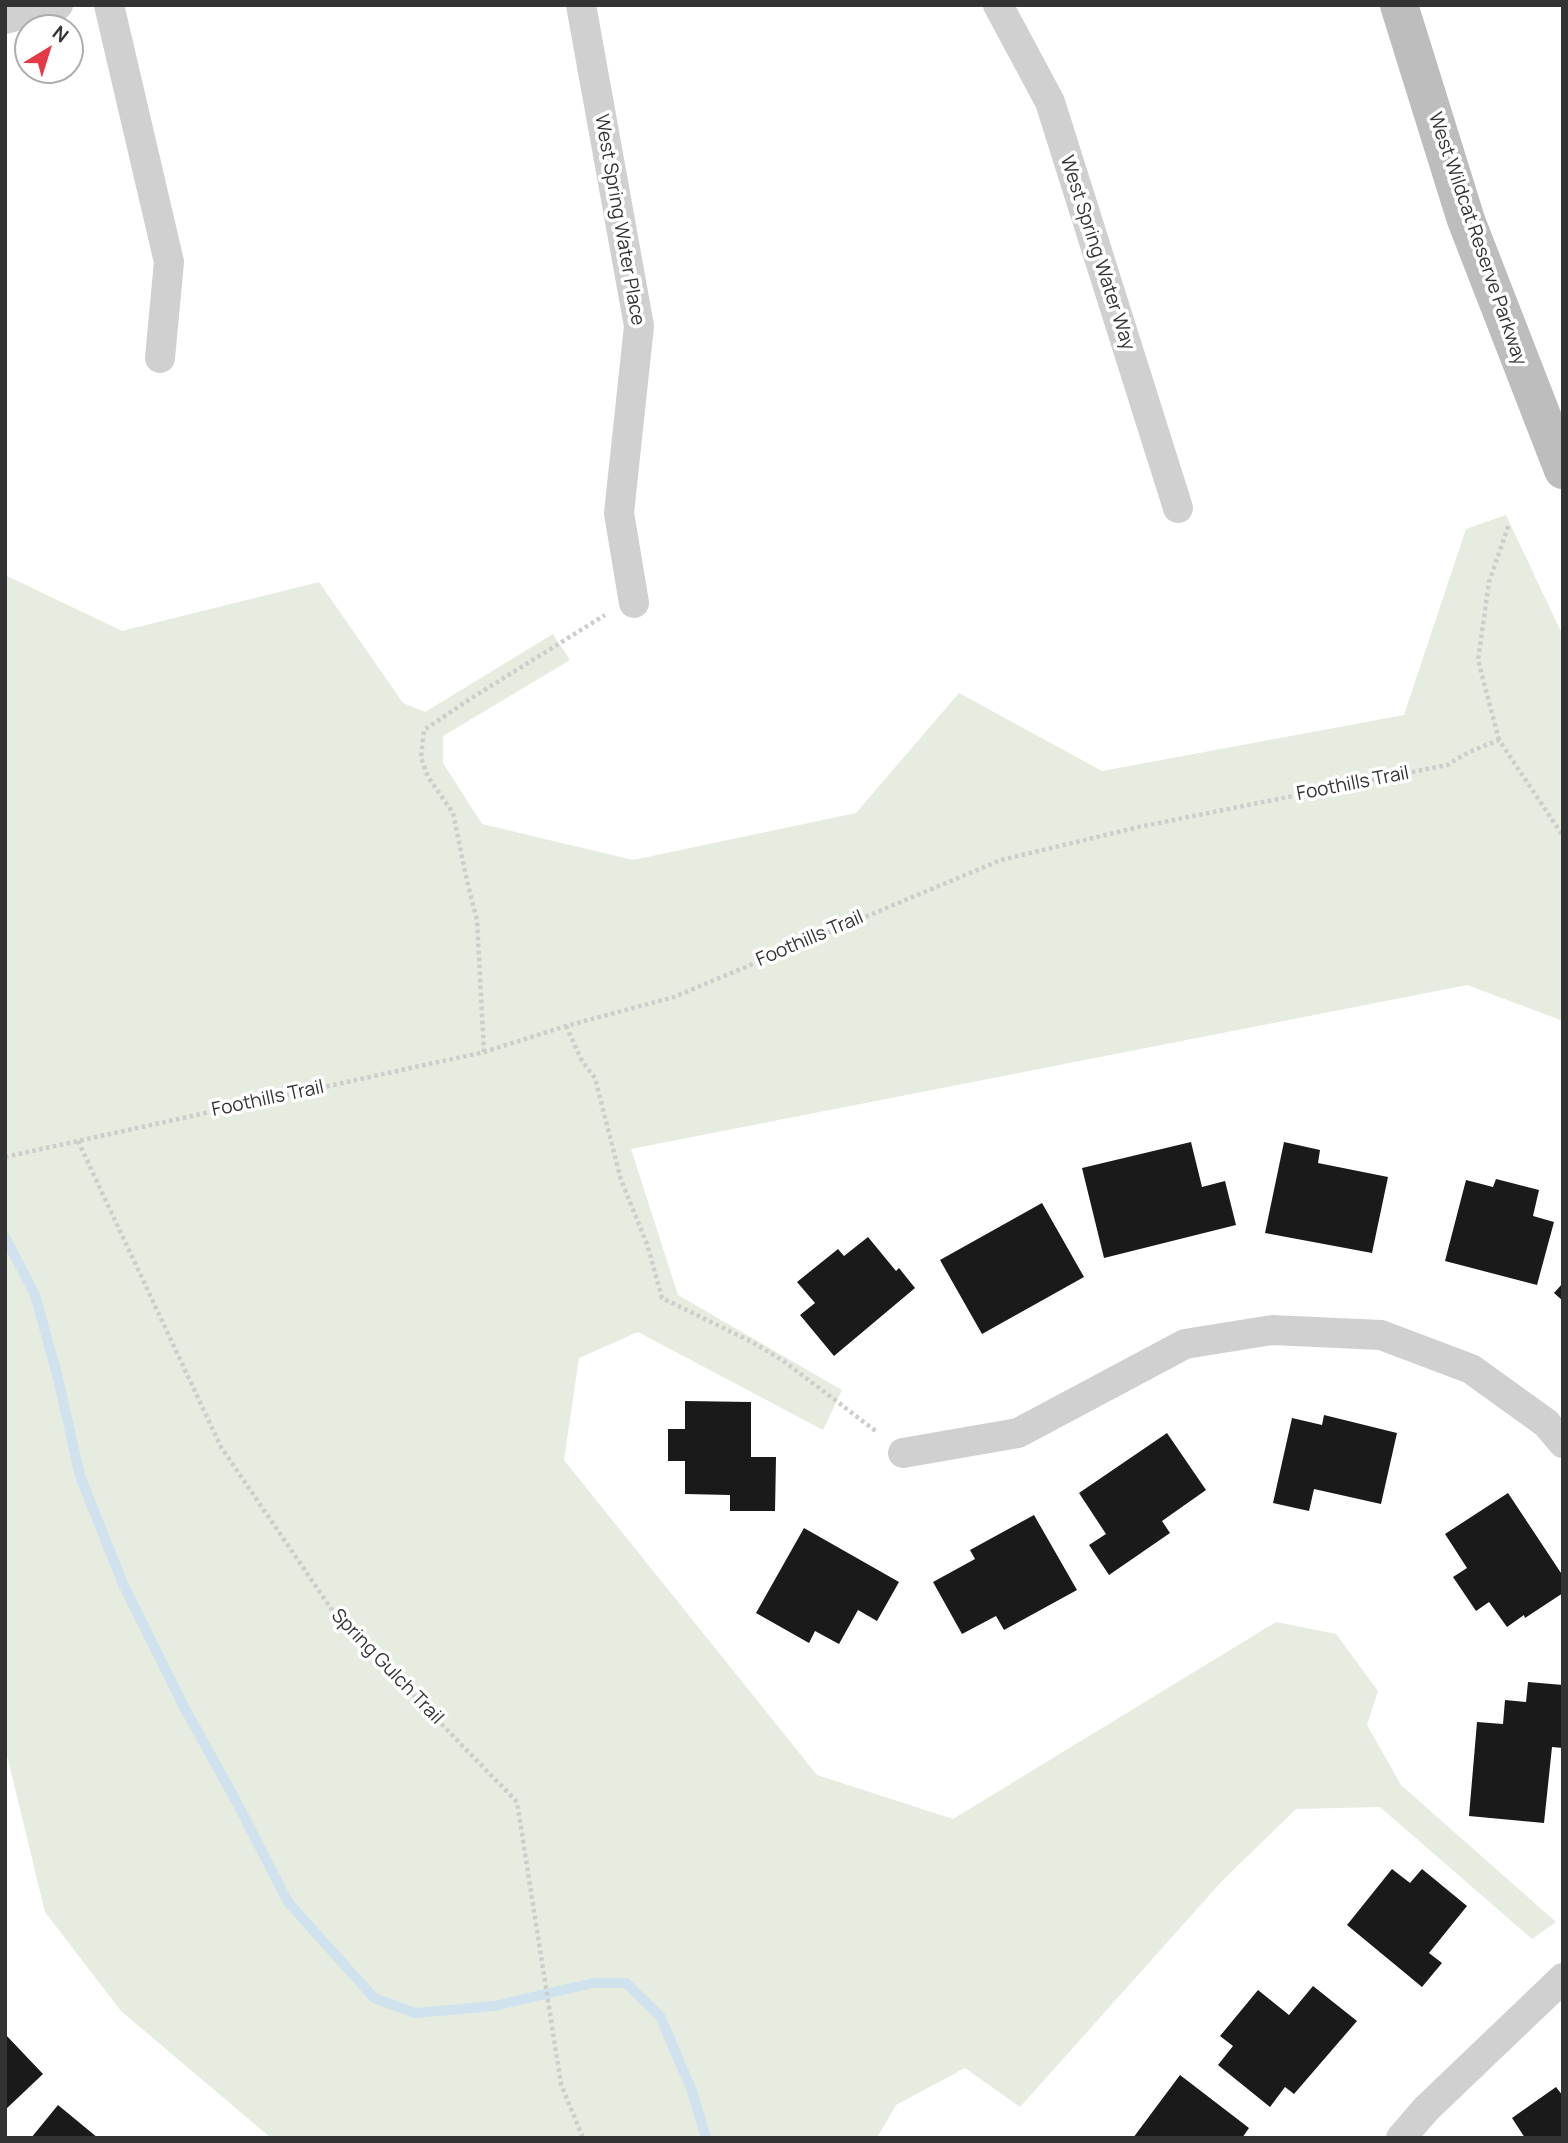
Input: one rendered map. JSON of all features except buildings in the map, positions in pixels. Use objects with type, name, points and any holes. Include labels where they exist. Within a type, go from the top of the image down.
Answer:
[{"type":"main road","name":"West Wildcat Reserve Parkway","points":[[1399,5],[1466,220],[1563,470]]},
{"type":"street","points":[[5,19],[58,5]]},
{"type":"street","points":[[109,5],[169,262],[160,358]]},
{"type":"street","name":"West Spring Water Place","points":[[581,5],[639,327],[620,513],[634,603]]},
{"type":"street","name":"West Spring Water Way","points":[[998,5],[1049,102],[1178,508]]},
{"type":"street","points":[[903,1453],[1018,1433],[1185,1344],[1272,1330],[1381,1335],[1471,1369],[1546,1423],[1563,1443]]},
{"type":"street","points":[[1401,2138],[1426,2109],[1563,1978]]},
{"type":"path","points":[[1509,524],[1489,582],[1478,660],[1499,740],[1563,836]]},
{"type":"path","points":[[484,1052],[477,920],[453,813],[428,776],[421,757],[424,730],[606,615],[634,603]]},
{"type":"path","name":"Foothills Trail","points":[[5,1157],[484,1052],[566,1026],[674,997],[1001,860],[1139,827],[1447,765],[1469,752],[1499,740]]},
{"type":"path","points":[[566,1026],[582,1061],[594,1077],[621,1180],[647,1244],[662,1298],[752,1342],[785,1362],[903,1453]]},
{"type":"path","name":"Spring Gulch Trail","points":[[78,1141],[221,1447],[334,1613],[517,1802],[561,2084],[583,2138]]},
{"type":"shaded area","points":[[1506,515],[1563,636],[1563,1021],[1467,985],[631,1149],[678,1295],[842,1390],[823,1430],[638,1332],[579,1358],[564,1460],[817,1775],[953,1819],[1276,1622],[1336,1634],[1378,1691],[1367,1725],[1401,1785],[1556,1922],[1532,1939],[1380,1807],[1296,1809],[1222,1881],[1020,2107],[965,2068],[896,2105],[877,2138],[271,2138],[121,2011],[45,1912],[5,1747],[5,575],[122,631],[319,582],[403,703],[425,712],[553,634],[570,660],[443,736],[443,763],[482,824],[633,860],[856,813],[959,693],[1102,771],[1404,715],[1466,529]]},
{"type":"waterway","points":[[5,1237],[35,1295],[58,1378],[80,1476],[123,1584],[184,1707],[288,1902],[374,1998],[415,2013],[494,2006],[593,1983],[626,1983],[660,2016],[692,2091],[706,2138]]}]
